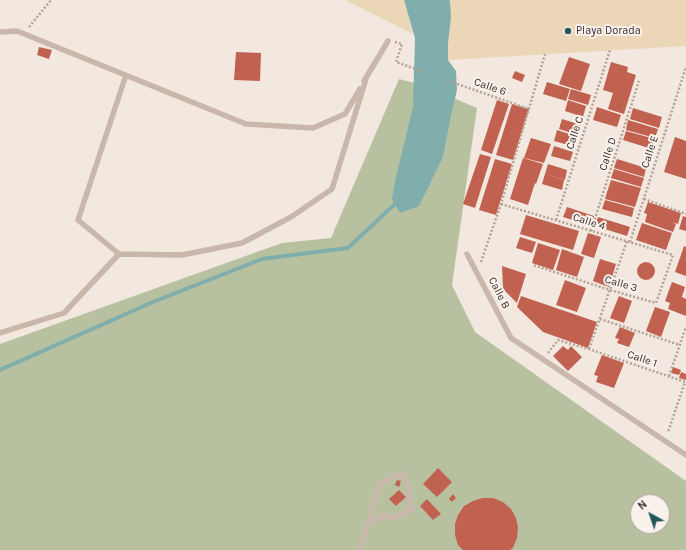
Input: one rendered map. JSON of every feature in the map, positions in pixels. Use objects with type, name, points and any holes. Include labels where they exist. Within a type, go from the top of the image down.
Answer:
[{"type":"lane","points":[[0,32],[17,31],[246,124],[313,128],[345,114],[388,41]]},
{"type":"lane","points":[[126,75],[78,220],[119,254],[182,255],[242,243],[291,217],[332,189],[366,79]]},
{"type":"lane","points":[[0,333],[64,313],[119,254]]},
{"type":"lane","points":[[467,254],[477,272]]},
{"type":"lane","name":"Calle B","points":[[477,272],[511,338],[686,454]]},
{"type":"lane","points":[[360,550],[380,484],[404,473],[412,510],[393,518],[385,515],[368,524]]},
{"type":"path","points":[[24,34],[51,0]]},
{"type":"path","points":[[388,41],[402,44],[396,62],[424,72]]},
{"type":"path","name":"Calle C","points":[[556,220],[610,50]]},
{"type":"path","name":"Calle B","points":[[477,272],[501,204],[545,54]]},
{"type":"path","name":"Calle E","points":[[589,349],[644,199],[686,67]]},
{"type":"path","name":"Calle 6","points":[[446,80],[529,109]]},
{"type":"path","name":"Calle D","points":[[591,231],[639,81]]},
{"type":"path","points":[[644,199],[686,214]]},
{"type":"path","name":"Calle 4","points":[[501,204],[673,255]]},
{"type":"path","name":"Calle 3","points":[[533,265],[656,303],[673,255]]},
{"type":"path","points":[[600,319],[680,344]]},
{"type":"path","points":[[669,376],[686,327]]},
{"type":"path","name":"Calle 1","points":[[543,360],[558,340],[685,382],[665,440]]},
{"type":"green space","points":[[399,79],[423,85],[477,108],[452,285],[475,332],[686,481],[686,550],[0,550],[0,344],[282,243],[331,238]]},
{"type":"sand","points":[[345,0],[404,0],[413,34]]},
{"type":"sand","name":"Playa Dorada","points":[[449,0],[686,0],[686,46],[448,60],[451,17]]},
{"type":"water","points":[[404,0],[450,1],[451,17],[448,60],[456,71],[457,90],[443,157],[419,206],[400,213],[392,199],[416,95],[418,49]]},
{"type":"building","points":[[39,47],[52,50],[49,59],[37,55]]},
{"type":"building","points":[[236,52],[261,53],[260,81],[234,80]]},
{"type":"building","points":[[569,57],[590,64],[581,91],[559,84]]},
{"type":"building","points":[[611,62],[628,67],[627,72],[636,75],[624,114],[608,109],[613,93],[603,90]]},
{"type":"building","points":[[515,71],[525,75],[522,82],[512,78]]},
{"type":"building","points":[[547,82],[570,89],[566,101],[543,94]]},
{"type":"building","points":[[571,89],[591,95],[588,105],[568,99]]},
{"type":"building","points":[[497,100],[509,104],[492,154],[481,150]]},
{"type":"building","points":[[568,100],[586,106],[583,117],[565,111]]},
{"type":"building","points":[[512,104],[529,109],[513,160],[496,155]]},
{"type":"building","points":[[597,107],[621,115],[617,127],[593,120]]},
{"type":"building","points":[[633,108],[662,117],[659,128],[630,119]]},
{"type":"building","points":[[562,119],[581,125],[578,135],[559,129]]},
{"type":"building","points":[[628,120],[658,129],[655,138],[626,130]]},
{"type":"building","points":[[557,130],[575,136],[572,146],[554,141]]},
{"type":"building","points":[[626,131],[655,139],[652,149],[623,140]]},
{"type":"building","points":[[675,137],[686,141],[686,179],[664,172]]},
{"type":"building","points":[[531,138],[551,144],[544,163],[524,158]]},
{"type":"building","points":[[554,146],[573,152],[570,161],[551,156]]},
{"type":"building","points":[[480,154],[491,157],[475,208],[463,204]]},
{"type":"building","points":[[523,158],[543,164],[528,205],[510,199]]},
{"type":"building","points":[[495,159],[512,164],[496,215],[479,210]]},
{"type":"building","points":[[617,159],[646,168],[644,177],[614,168]]},
{"type":"building","points":[[548,164],[567,170],[565,180],[545,174]]},
{"type":"building","points":[[614,169],[644,178],[641,187],[611,178]]},
{"type":"building","points":[[545,174],[564,180],[562,190],[542,184]]},
{"type":"building","points":[[611,180],[641,188],[635,207],[605,199]]},
{"type":"building","points":[[605,200],[634,208],[632,217],[602,209]]},
{"type":"building","points":[[648,202],[681,213],[678,224],[672,222],[676,224],[673,232],[645,222],[647,214],[644,213]]},
{"type":"building","points":[[567,207],[594,216],[591,226],[563,217]]},
{"type":"building","points":[[526,215],[579,231],[573,250],[520,234]]},
{"type":"building","points":[[683,216],[686,217],[686,231],[679,229]]},
{"type":"building","points":[[598,217],[630,227],[627,236],[595,226]]},
{"type":"building","points":[[642,223],[672,233],[666,250],[636,240]]},
{"type":"building","points":[[588,233],[601,237],[594,258],[581,254]]},
{"type":"building","points":[[520,237],[536,242],[532,253],[516,248]]},
{"type":"building","points":[[538,243],[560,250],[553,270],[532,263]]},
{"type":"building","points":[[684,246],[686,247],[686,276],[675,272]]},
{"type":"building","points":[[562,249],[584,257],[577,277],[556,270]]},
{"type":"building","points":[[600,259],[616,264],[609,287],[593,281]]},
{"type":"building","points":[[642,262],[650,262],[655,267],[653,278],[650,280],[642,280],[637,275],[637,267]]},
{"type":"building","points":[[502,266],[526,274],[517,303],[503,289]]},
{"type":"building","points":[[565,280],[586,288],[577,312],[556,305]]},
{"type":"building","points":[[672,282],[685,287],[682,297],[686,299],[686,316],[668,309],[670,303],[665,301]]},
{"type":"building","points":[[521,296],[597,322],[588,348],[543,332],[517,307]]},
{"type":"building","points":[[619,296],[632,301],[624,323],[610,318]]},
{"type":"building","points":[[655,307],[670,312],[661,337],[646,331]]},
{"type":"building","points":[[620,327],[635,333],[629,347],[617,343],[619,339],[615,338]]},
{"type":"building","points":[[563,346],[568,350],[571,346],[582,357],[568,371],[553,356]]},
{"type":"building","points":[[602,355],[624,363],[614,388],[596,382],[598,376],[594,375]]},
{"type":"building","points":[[673,367],[681,370],[679,375],[671,373]]},
{"type":"building","points":[[681,372],[686,374],[686,380],[679,378]]},
{"type":"building","points":[[438,468],[452,482],[437,497],[423,484]]},
{"type":"building","points":[[397,480],[401,481],[399,487],[395,485]]},
{"type":"building","points":[[399,490],[406,497],[396,506],[389,499]]},
{"type":"building","points":[[453,494],[456,498],[452,502],[449,499]]},
{"type":"building","points":[[483,498],[493,498],[503,502],[511,509],[516,518],[518,528],[517,538],[513,548],[510,550],[463,550],[458,545],[455,535],[455,524],[458,515],[464,506]]},
{"type":"building","points":[[427,499],[441,514],[433,520],[420,506]]},
{"type":"waterway","points":[[415,101],[417,40]]},
{"type":"waterway","points":[[0,370],[153,302],[262,259],[348,248],[397,201]]},
{"type":"place","name":"Playa Dorada","points":[[568,31]]}]
